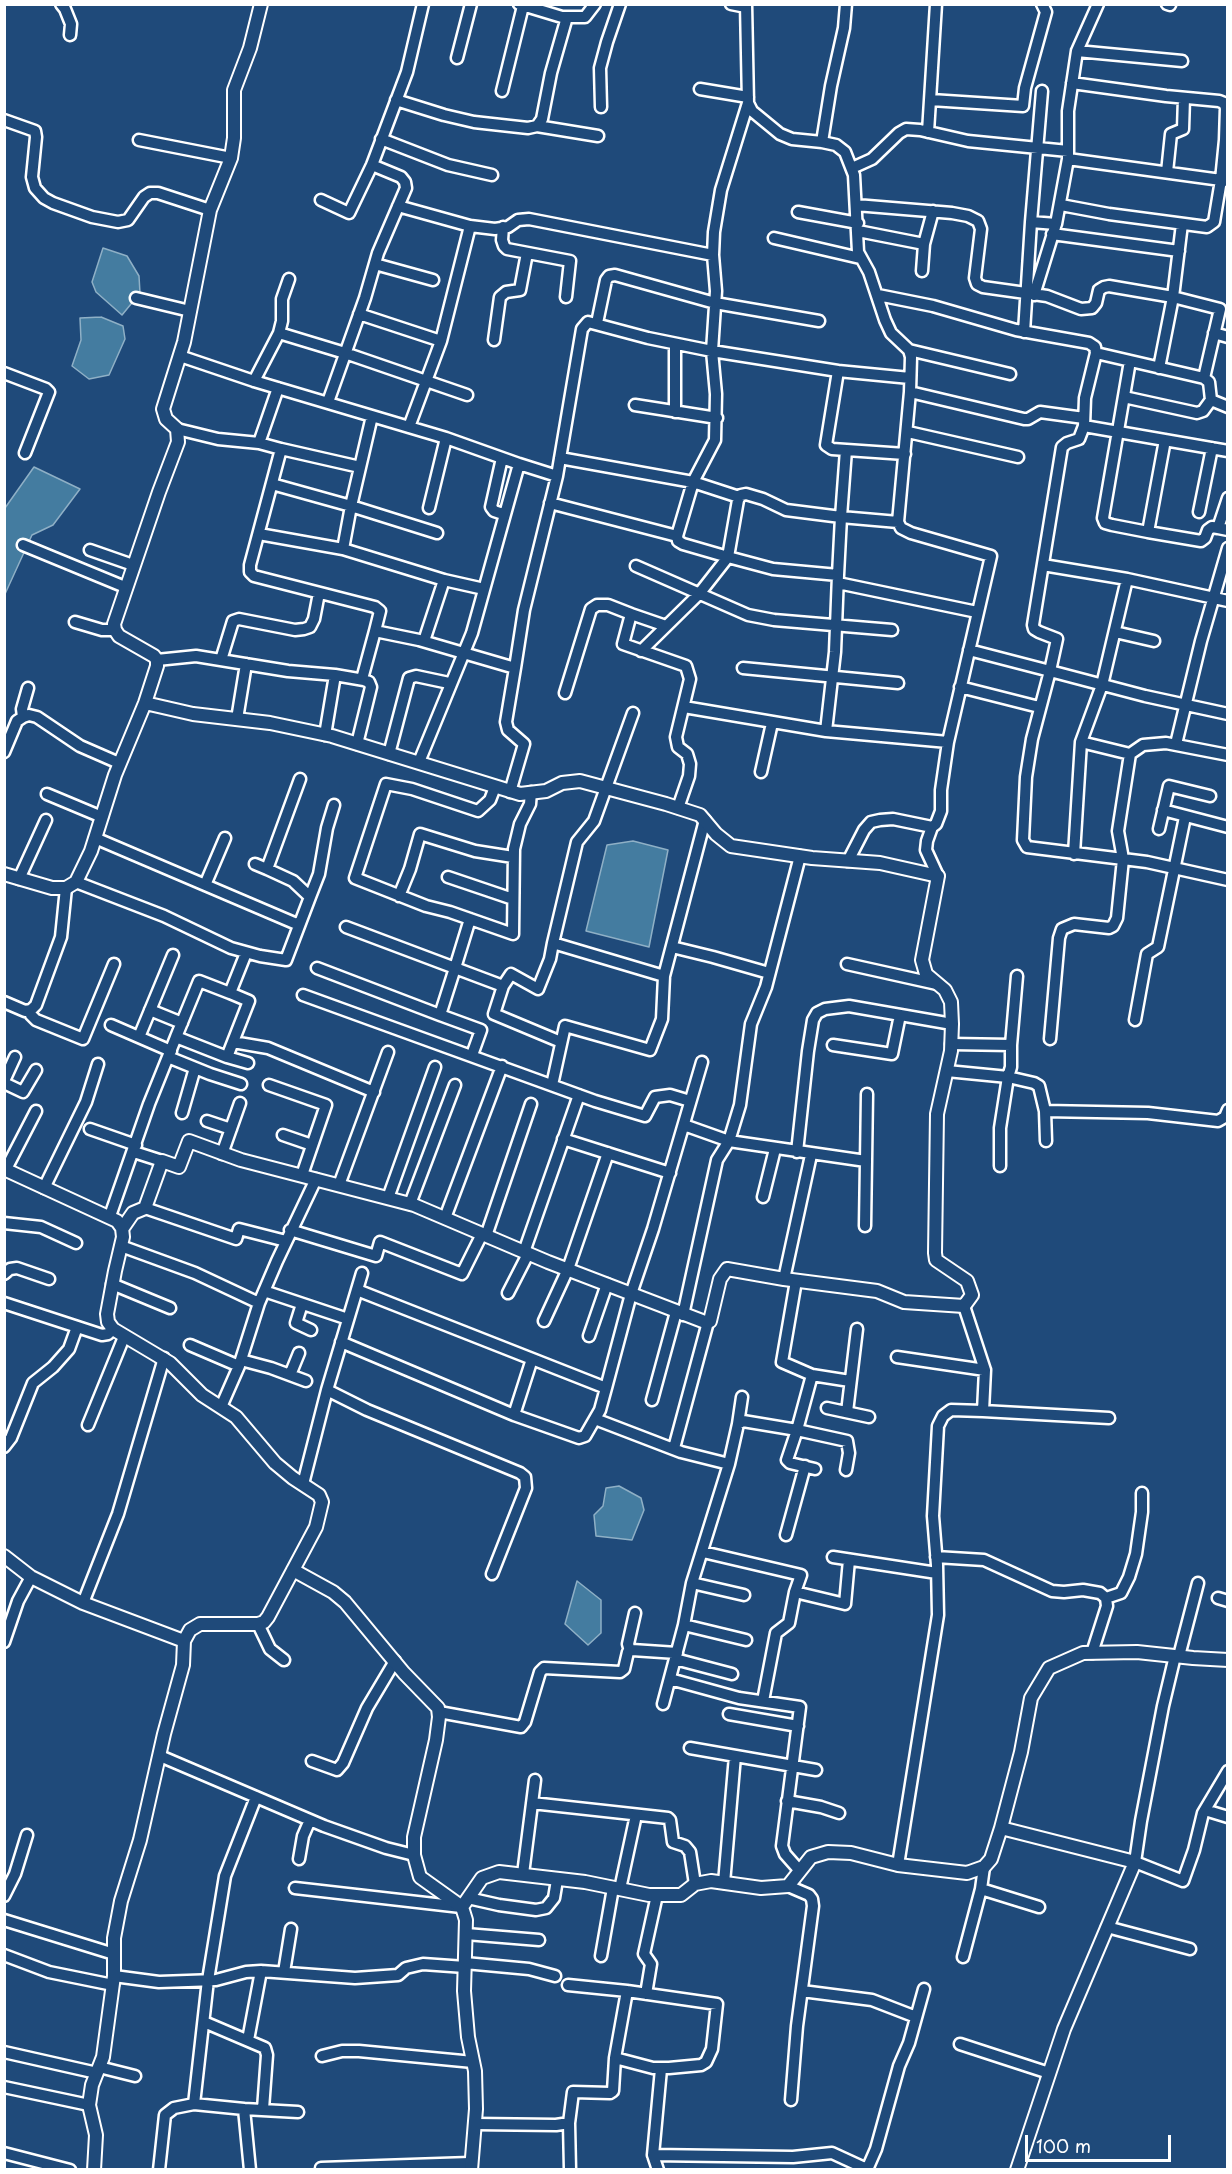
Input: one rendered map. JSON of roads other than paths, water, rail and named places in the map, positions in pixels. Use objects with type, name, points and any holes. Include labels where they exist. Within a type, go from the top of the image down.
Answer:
[{"type":"street","points":[[61,4],[66,9],[71,24],[70,34]]},
{"type":"street","points":[[261,4],[250,48],[234,90],[234,138],[231,158],[210,210],[180,356],[163,409],[166,419],[177,429],[218,439],[259,443],[360,467]]},
{"type":"street","points":[[321,200],[349,213],[372,165],[407,72],[423,4]]},
{"type":"street","points":[[457,58],[471,4]]},
{"type":"street","points":[[502,92],[521,5],[567,17],[585,17],[595,4]]},
{"type":"street","points":[[601,107],[600,68],[620,4]]},
{"type":"street","points":[[731,4],[746,6],[748,100],[721,190],[714,232],[715,303],[712,351],[717,418],[716,440],[693,482],[677,536],[678,541],[773,569],[838,579],[977,612]]},
{"type":"street","points":[[822,142],[844,28],[846,4]]},
{"type":"street","points":[[928,132],[936,4]]},
{"type":"street","points":[[931,100],[1023,106],[1025,88],[1046,12],[1042,4]]},
{"type":"street","points":[[1030,294],[1061,205],[1068,155],[1068,111],[1077,51],[1098,4]]},
{"type":"street","points":[[537,126],[542,119],[551,73],[567,17]]},
{"type":"street","points":[[1077,51],[1182,61]]},
{"type":"street","points":[[1061,205],[1182,224],[1212,225],[1224,180],[1226,108],[1224,103],[1072,83]]},
{"type":"street","points":[[700,89],[748,100]]},
{"type":"street","points":[[1024,332],[1030,294],[1031,222],[1042,91]]},
{"type":"street","points":[[1167,172],[1171,134],[1184,129],[1184,98]]},
{"type":"street","points":[[396,100],[444,116],[474,122],[528,128],[537,126],[598,136]]},
{"type":"street","points":[[748,100],[752,111],[780,134],[792,139],[822,142],[845,152],[852,168],[860,258],[878,295],[891,333],[909,350],[1010,374]]},
{"type":"street","points":[[4,120],[35,131],[32,177],[35,188],[44,198],[53,203],[92,217],[118,222],[129,220],[144,197],[150,194],[158,193],[210,210]]},
{"type":"street","points":[[852,168],[872,159],[906,129],[968,141],[1038,148],[1068,155],[1224,180]]},
{"type":"street","points":[[381,139],[448,165],[492,175]]},
{"type":"street","points":[[139,140],[231,158]]},
{"type":"street","points":[[328,402],[375,264],[406,188],[401,177],[372,165]]},
{"type":"street","points":[[856,205],[933,211],[968,216],[978,221],[981,229],[975,278],[977,284],[983,287],[1047,296],[1073,307],[1087,309],[1096,303],[1100,290],[1104,286],[1173,297],[1224,309],[1214,333],[1204,378]]},
{"type":"street","points":[[398,206],[470,226],[495,229],[518,220],[529,219],[713,255]]},
{"type":"street","points":[[922,271],[924,244],[933,211]]},
{"type":"street","points":[[798,213],[924,244]]},
{"type":"street","points":[[1031,222],[1054,229],[1179,251]]},
{"type":"street","points":[[1159,368],[1173,297],[1182,224]]},
{"type":"street","points":[[409,427],[441,340],[470,226]]},
{"type":"street","points":[[503,227],[504,246],[514,252],[570,261],[566,297]]},
{"type":"street","points":[[774,238],[860,258]]},
{"type":"street","points":[[494,340],[501,297],[506,292],[520,290],[527,254]]},
{"type":"street","points":[[375,264],[433,280]]},
{"type":"street","points":[[597,323],[606,280],[609,276],[615,275],[715,303],[819,321]]},
{"type":"street","points":[[254,381],[279,333],[282,321],[282,299],[289,279]]},
{"type":"street","points":[[878,295],[933,306],[1024,332],[1089,343],[1095,347],[1096,353],[1087,388],[1084,422],[1078,439],[1067,442],[1062,447],[1033,625],[1034,629],[1039,632],[1057,639],[1039,707],[1026,777],[1023,840],[1027,847],[1123,859],[1227,880]]},
{"type":"street","points":[[136,298],[190,310]]},
{"type":"street","points":[[359,314],[441,340]]},
{"type":"street","points":[[510,792],[524,744],[508,730],[506,722],[526,598],[557,476],[582,329],[588,322],[712,351],[838,371],[910,378]]},
{"type":"street","points":[[279,333],[467,395]]},
{"type":"street","points":[[1214,333],[1227,337]]},
{"type":"street","points":[[675,344],[675,412]]},
{"type":"street","points":[[909,350],[911,357],[908,432],[898,522],[901,528],[912,533],[991,556],[948,742],[941,790],[941,811],[936,824],[932,827],[926,850],[938,876],[922,960],[926,974],[945,990],[951,1002],[951,1044],[937,1114],[935,1253],[936,1260],[967,1281],[972,1295],[964,1306]]},
{"type":"street","points":[[1096,353],[1204,378],[1209,382],[1211,400],[1203,411],[1197,413],[1124,397]]},
{"type":"street","points":[[180,356],[254,381],[446,438],[557,476]]},
{"type":"street","points":[[1130,361],[1103,518],[1105,523],[1201,541],[1212,527],[1223,529],[1227,498]]},
{"type":"street","points":[[838,371],[826,445],[832,449],[905,454]]},
{"type":"street","points":[[4,373],[49,392],[25,453]]},
{"type":"street","points":[[259,443],[278,388]]},
{"type":"street","points":[[910,392],[1024,419],[1040,412],[1118,432],[1227,451]]},
{"type":"street","points":[[1211,400],[1227,407]]},
{"type":"street","points":[[635,405],[717,418]]},
{"type":"street","points":[[344,549],[351,506],[372,416]]},
{"type":"street","points":[[177,429],[178,442],[125,587],[116,616],[115,630],[119,636],[157,660],[196,657],[335,675],[369,682],[371,687],[357,744]]},
{"type":"street","points":[[908,432],[1018,457]]},
{"type":"street","points":[[429,508],[446,438]]},
{"type":"street","points":[[1148,532],[1166,440]]},
{"type":"street","points":[[1199,512],[1212,448]]},
{"type":"street","points":[[281,449],[250,572],[254,576],[375,607],[380,611],[362,679]]},
{"type":"street","points":[[826,731],[836,626],[846,450]]},
{"type":"street","points":[[502,458],[491,507],[494,511],[503,514]]},
{"type":"street","points":[[560,458],[693,482],[739,496],[746,494],[799,513],[898,522]]},
{"type":"street","points":[[419,762],[449,683],[464,654],[519,464]]},
{"type":"street","points":[[272,484],[437,533]]},
{"type":"street","points":[[641,651],[699,594],[728,557],[739,496]]},
{"type":"street","points":[[550,503],[677,536]]},
{"type":"street","points":[[259,534],[344,549],[444,580],[484,589]]},
{"type":"street","points":[[23,544],[125,587]]},
{"type":"street","points":[[1176,744],[1212,597],[1227,548]]},
{"type":"street","points":[[90,550],[133,564]]},
{"type":"street","points":[[1043,565],[1127,579],[1227,601]]},
{"type":"street","points":[[636,566],[748,615],[891,630]]},
{"type":"street","points":[[1074,854],[1078,756],[1102,685],[1127,579]]},
{"type":"street","points":[[424,641],[444,580]]},
{"type":"street","points":[[221,660],[233,621],[239,619],[295,630],[304,629],[310,627],[314,620],[320,593]]},
{"type":"street","points":[[565,693],[591,609],[597,605],[608,605],[666,626]]},
{"type":"street","points":[[632,614],[623,644],[686,666],[690,679],[676,737],[678,747],[687,754],[690,764],[689,776],[678,808]]},
{"type":"street","points":[[75,622],[102,630],[115,630]]},
{"type":"street","points":[[375,631],[424,641],[515,668]]},
{"type":"street","points":[[1115,632],[1154,641]]},
{"type":"street","points":[[969,650],[1102,685],[1227,714]]},
{"type":"street","points":[[4,1002],[25,1011],[36,1005],[61,937],[71,885],[88,860],[119,763],[146,703],[157,660]]},
{"type":"street","points":[[237,719],[246,664]]},
{"type":"street","points":[[743,668],[898,683]]},
{"type":"street","points":[[325,735],[335,675]]},
{"type":"street","points":[[389,754],[409,678],[416,676],[449,683]]},
{"type":"street","points":[[960,687],[1039,707]]},
{"type":"street","points":[[23,717],[22,709],[28,688]]},
{"type":"street","points":[[146,703],[193,714],[270,723],[325,735],[520,794],[546,791],[562,783],[580,781],[700,815],[716,834],[731,846],[800,856],[880,863],[938,876]]},
{"type":"street","points":[[684,707],[826,731],[948,742]]},
{"type":"street","points":[[561,1042],[494,1014],[503,987],[511,974],[538,989],[550,959],[577,842],[594,821],[633,713]]},
{"type":"street","points":[[4,752],[15,725],[23,717],[37,717],[80,746],[119,763]]},
{"type":"street","points":[[761,772],[772,723]]},
{"type":"street","points":[[1081,742],[1130,754]]},
{"type":"street","points":[[1050,1040],[1059,938],[1062,929],[1074,924],[1099,928],[1113,926],[1117,918],[1123,859],[1119,831],[1130,754],[1143,744],[1159,743],[1176,744],[1227,755]]},
{"type":"street","points":[[267,869],[300,780]]},
{"type":"street","points":[[495,787],[490,800],[478,812],[412,789],[386,784],[355,878],[426,906],[513,934],[513,857],[517,832],[530,804],[531,792]]},
{"type":"street","points":[[1158,829],[1168,787],[1171,785],[1210,796]]},
{"type":"street","points":[[47,794],[102,817]]},
{"type":"street","points":[[4,874],[52,888],[71,885],[164,916],[216,943],[246,953],[286,960],[319,874],[327,828],[334,805]]},
{"type":"street","points":[[1163,810],[1227,827]]},
{"type":"street","points":[[1135,1020],[1147,954],[1158,947],[1185,817]]},
{"type":"street","points":[[848,861],[864,830],[871,822],[893,819],[932,827]]},
{"type":"street","points":[[19,879],[46,820]]},
{"type":"street","points":[[552,1085],[565,1026],[650,1050],[662,1019],[664,976],[705,820]]},
{"type":"street","points":[[399,896],[420,834],[475,851],[513,857]]},
{"type":"street","points":[[95,838],[299,925]]},
{"type":"street","points":[[206,885],[225,838]]},
{"type":"street","points":[[652,1400],[680,1313],[717,1160],[729,1141],[740,1105],[751,1024],[769,973],[800,856]]},
{"type":"street","points":[[255,864],[294,880],[310,897]]},
{"type":"street","points":[[448,877],[513,899]]},
{"type":"street","points":[[441,1015],[470,919]]},
{"type":"street","points":[[346,927],[503,987]]},
{"type":"street","points":[[553,943],[664,976]]},
{"type":"street","points":[[672,947],[769,973]]},
{"type":"street","points":[[230,993],[246,953]]},
{"type":"street","points":[[139,1037],[173,955]]},
{"type":"street","points":[[30,1010],[36,1020],[83,1039],[114,964]]},
{"type":"street","points":[[847,964],[937,984]]},
{"type":"street","points":[[317,969],[481,1030],[472,1055]]},
{"type":"street","points":[[1000,1166],[1000,1128],[1011,1067],[1017,976]]},
{"type":"street","points":[[110,1216],[149,1104],[199,981],[249,1001],[227,1057]]},
{"type":"street","points":[[303,994],[579,1095],[645,1116],[655,1097],[670,1095],[690,1101]]},
{"type":"street","points":[[797,1152],[808,1051],[813,1020],[817,1013],[825,1008],[849,1006],[952,1024]]},
{"type":"street","points":[[150,1010],[182,1023]]},
{"type":"street","points":[[833,1045],[892,1054],[900,1015]]},
{"type":"street","points":[[111,1025],[139,1037],[195,1068],[241,1084]]},
{"type":"street","points":[[176,1037],[248,1063]]},
{"type":"street","points":[[233,1042],[268,1048],[374,1092]]},
{"type":"street","points":[[951,1044],[1011,1046]]},
{"type":"street","points":[[339,1185],[388,1052]]},
{"type":"street","points":[[15,1057],[5,1081],[23,1092],[36,1070]]},
{"type":"street","points":[[341,1342],[514,1414],[579,1438],[585,1436],[600,1410],[631,1294],[670,1173],[702,1062]]},
{"type":"street","points":[[44,1188],[81,1112],[98,1064]]},
{"type":"street","points":[[445,1218],[502,1066]]},
{"type":"street","points":[[388,1198],[435,1067]]},
{"type":"street","points":[[182,1113],[195,1068]]},
{"type":"street","points":[[947,1071],[1008,1077],[1040,1086],[1045,1111],[1046,1142]]},
{"type":"street","points":[[269,1085],[326,1105],[302,1175]]},
{"type":"street","points":[[410,1204],[455,1085]]},
{"type":"street","points":[[865,1226],[867,1094]]},
{"type":"street","points":[[508,1293],[526,1253],[579,1095]]},
{"type":"street","points":[[222,1154],[240,1103]]},
{"type":"street","points":[[291,1230],[376,1256],[380,1242],[462,1274],[484,1235],[531,1104]]},
{"type":"street","points":[[1045,1111],[1148,1113],[1218,1121],[1225,1117],[1227,1110]]},
{"type":"street","points":[[36,1112],[5,1169],[110,1216],[122,1229]]},
{"type":"street","points":[[207,1121],[231,1129]]},
{"type":"street","points":[[684,1125],[729,1141],[811,1155],[866,1161]]},
{"type":"street","points":[[90,1130],[179,1167],[189,1141],[222,1154],[410,1204],[526,1253],[708,1322]]},
{"type":"street","points":[[284,1135],[312,1145]]},
{"type":"street","points":[[563,1139],[670,1173]]},
{"type":"street","points":[[763,1197],[775,1149]]},
{"type":"street","points":[[544,1321],[568,1269],[608,1153]]},
{"type":"street","points":[[811,1155],[790,1280],[782,1362],[812,1375],[850,1381]]},
{"type":"street","points":[[145,1208],[162,1161]]},
{"type":"street","points":[[221,1407],[240,1363],[264,1291],[285,1241],[316,1179]]},
{"type":"street","points":[[94,2169],[96,2135],[89,2105],[103,2057],[113,1980],[114,1938],[121,1901],[140,1840],[183,1665],[184,1641],[190,1630],[200,1624],[258,1624],[268,1617],[316,1527],[322,1508],[319,1495],[275,1463],[237,1417],[194,1388],[164,1358],[113,1329],[108,1322],[108,1314],[122,1229],[133,1213],[145,1208],[236,1239],[239,1229],[285,1241]]},
{"type":"street","points":[[4,1223],[41,1227],[76,1243]]},
{"type":"street","points":[[121,1246],[195,1273],[259,1303]]},
{"type":"street","points":[[4,1274],[10,1269],[17,1268],[49,1279]]},
{"type":"street","points":[[674,1448],[720,1279],[727,1269],[877,1291],[904,1302],[964,1306]]},
{"type":"street","points":[[303,1484],[327,1390],[362,1273]]},
{"type":"street","points":[[112,1284],[170,1308]]},
{"type":"street","points":[[589,1336],[607,1284]]},
{"type":"street","points":[[357,1290],[606,1388]]},
{"type":"street","points":[[264,1291],[348,1319]]},
{"type":"street","points":[[4,1303],[105,1335],[113,1329]]},
{"type":"street","points":[[302,1304],[296,1323],[311,1330]]},
{"type":"street","points":[[964,1306],[985,1370],[983,1411]]},
{"type":"street","points":[[4,1447],[11,1438],[33,1383],[53,1367],[69,1349],[77,1328]]},
{"type":"street","points":[[847,1412],[857,1329]]},
{"type":"street","points":[[88,1425],[124,1337]]},
{"type":"street","points":[[190,1345],[240,1363],[290,1375],[306,1382]]},
{"type":"street","points":[[290,1375],[299,1353]]},
{"type":"street","points":[[82,1603],[118,1514],[164,1358]]},
{"type":"street","points":[[897,1358],[985,1370]]},
{"type":"street","points":[[514,1414],[532,1359]]},
{"type":"street","points":[[786,1535],[810,1468],[790,1463],[787,1460],[812,1375]]},
{"type":"street","points":[[327,1390],[367,1410],[525,1477],[526,1488],[492,1574]]},
{"type":"street","points":[[663,1704],[684,1625],[692,1583],[729,1464],[742,1397]]},
{"type":"street","points":[[827,1408],[869,1417]]},
{"type":"street","points":[[898,1865],[938,1615],[933,1516],[938,1426],[943,1416],[951,1410],[1109,1418]]},
{"type":"street","points":[[595,1419],[705,1459],[729,1464]]},
{"type":"street","points":[[738,1424],[743,1420],[847,1441],[849,1453],[846,1470]]},
{"type":"street","points":[[1106,1598],[1121,1593],[1129,1577],[1136,1554],[1142,1512],[1142,1493]]},
{"type":"street","points":[[703,1552],[801,1575],[789,1623],[776,1633],[763,1701]]},
{"type":"street","points":[[4,1556],[31,1577],[82,1603],[184,1641]]},
{"type":"street","points":[[833,1557],[937,1573]]},
{"type":"street","points":[[936,1557],[984,1560],[1052,1591],[1093,1590],[1106,1598]]},
{"type":"street","points":[[795,1592],[844,1604],[849,1560]]},
{"type":"street","points":[[292,1570],[333,1592],[345,1602],[404,1673],[438,1708],[436,1740],[414,1838],[414,1855],[420,1877],[426,1883],[452,1899],[465,1902]]},
{"type":"street","points":[[4,1642],[18,1601],[31,1577]]},
{"type":"street","points":[[692,1583],[744,1595]]},
{"type":"street","points":[[1175,1656],[1179,1656],[1198,1583]]},
{"type":"street","points":[[1092,1653],[1104,1618],[1106,1598]]},
{"type":"street","points":[[439,1712],[521,1727],[525,1722],[542,1670],[547,1668],[620,1672],[624,1669],[630,1651],[628,1644],[635,1613]]},
{"type":"street","points":[[258,1624],[270,1649],[284,1660]]},
{"type":"street","points":[[684,1625],[747,1640]]},
{"type":"street","points":[[630,1651],[658,1651],[732,1674]]},
{"type":"street","points":[[788,1886],[811,1857],[828,1852],[850,1853],[898,1865],[967,1873],[984,1867],[991,1859],[1001,1828],[1021,1752],[1031,1698],[1048,1668],[1083,1653],[1137,1652],[1227,1662]]},
{"type":"street","points":[[1017,2169],[1064,2029],[1135,1862],[1156,1739],[1175,1656]]},
{"type":"street","points":[[312,1761],[337,1770],[343,1762],[367,1708],[395,1661]]},
{"type":"street","points":[[670,1679],[733,1696],[800,1707],[782,1846],[785,1854],[800,1871]]},
{"type":"street","points":[[729,1714],[798,1726]]},
{"type":"street","points":[[690,1748],[816,1770]]},
{"type":"street","points":[[160,1756],[310,1820],[386,1848],[414,1855]]},
{"type":"street","points":[[724,1883],[735,1756]]},
{"type":"street","points":[[1001,1828],[1135,1862],[1183,1881],[1205,1810],[1226,1777]]},
{"type":"street","points":[[523,1874],[535,1780]]},
{"type":"street","points":[[194,2104],[208,1980],[225,1876],[256,1797]]},
{"type":"street","points":[[787,1801],[839,1813]]},
{"type":"street","points":[[532,1803],[668,1818],[673,1842],[688,1848],[690,1852],[695,1884]]},
{"type":"street","points":[[1205,1810],[1227,1817]]},
{"type":"street","points":[[602,1956],[616,1888],[636,1815]]},
{"type":"street","points":[[299,1859],[303,1836],[310,1820]]},
{"type":"street","points":[[4,1896],[15,1874],[27,1835]]},
{"type":"street","points":[[963,1957],[981,1889],[984,1867]]},
{"type":"street","points":[[321,2168],[471,2166],[476,2109],[464,1991],[465,1902],[482,1878],[499,1872],[585,1882],[657,1895],[681,1895],[695,1884],[711,1881],[761,1888],[788,1886],[812,1899],[791,2100]]},
{"type":"street","points":[[295,1888],[536,1910],[546,1908],[554,1898],[557,1880]]},
{"type":"street","points":[[981,1889],[1039,1908]]},
{"type":"street","points":[[646,1994],[651,1964],[644,1954],[657,1895]]},
{"type":"street","points":[[5,1923],[114,1954]]},
{"type":"street","points":[[1107,1927],[1190,1949]]},
{"type":"street","points":[[284,1972],[291,1929]]},
{"type":"street","points":[[466,1934],[539,1940]]},
{"type":"street","points":[[4,1955],[50,1972],[113,1980],[159,1982],[208,1980],[261,1971],[356,1978],[398,1974],[406,1968],[423,1964],[529,1969],[555,1976]]},
{"type":"street","points":[[248,2040],[261,1971]]},
{"type":"street","points":[[568,1985],[627,1990],[717,2004],[712,2049],[706,2062],[701,2065],[661,2069],[615,2058]]},
{"type":"street","points":[[653,2155],[793,2157],[832,2153],[866,2169],[876,2149],[899,2066],[909,2043],[924,1989]]},
{"type":"street","points":[[570,2169],[569,2123],[573,2091],[610,2093],[613,2091],[615,2058],[627,1990]]},
{"type":"street","points":[[802,1991],[873,2000],[916,2017]]},
{"type":"street","points":[[204,2022],[265,2048],[267,2055],[263,2109]]},
{"type":"street","points":[[960,2044],[1049,2073]]},
{"type":"street","points":[[322,2056],[342,2051],[359,2051],[473,2062]]},
{"type":"street","points":[[4,2052],[135,2076]]},
{"type":"street","points":[[658,2169],[653,2155],[661,2069]]},
{"type":"street","points":[[4,2087],[89,2105]]},
{"type":"street","points":[[159,2169],[165,2115],[174,2108],[194,2104],[298,2112]]},
{"type":"street","points":[[244,2109],[250,2169]]},
{"type":"street","points":[[475,2124],[556,2125],[569,2123]]},
{"type":"street","points":[[4,2153],[70,2169]]},
{"type":"water","points":[[103,248],[127,256],[139,276],[140,293],[122,315],[96,292],[92,282]]},
{"type":"water","points":[[101,317],[123,326],[125,339],[109,375],[89,379],[72,366],[81,340],[80,318]]},
{"type":"water","points":[[34,467],[80,489],[53,525],[32,535],[5,594],[5,508]]},
{"type":"water","points":[[633,841],[668,850],[649,947],[586,931],[607,845]]},
{"type":"water","points":[[619,1486],[641,1498],[644,1510],[632,1540],[596,1536],[594,1515],[603,1506],[606,1488]]},
{"type":"water","points":[[577,1581],[601,1600],[601,1633],[588,1645],[565,1624]]}]
